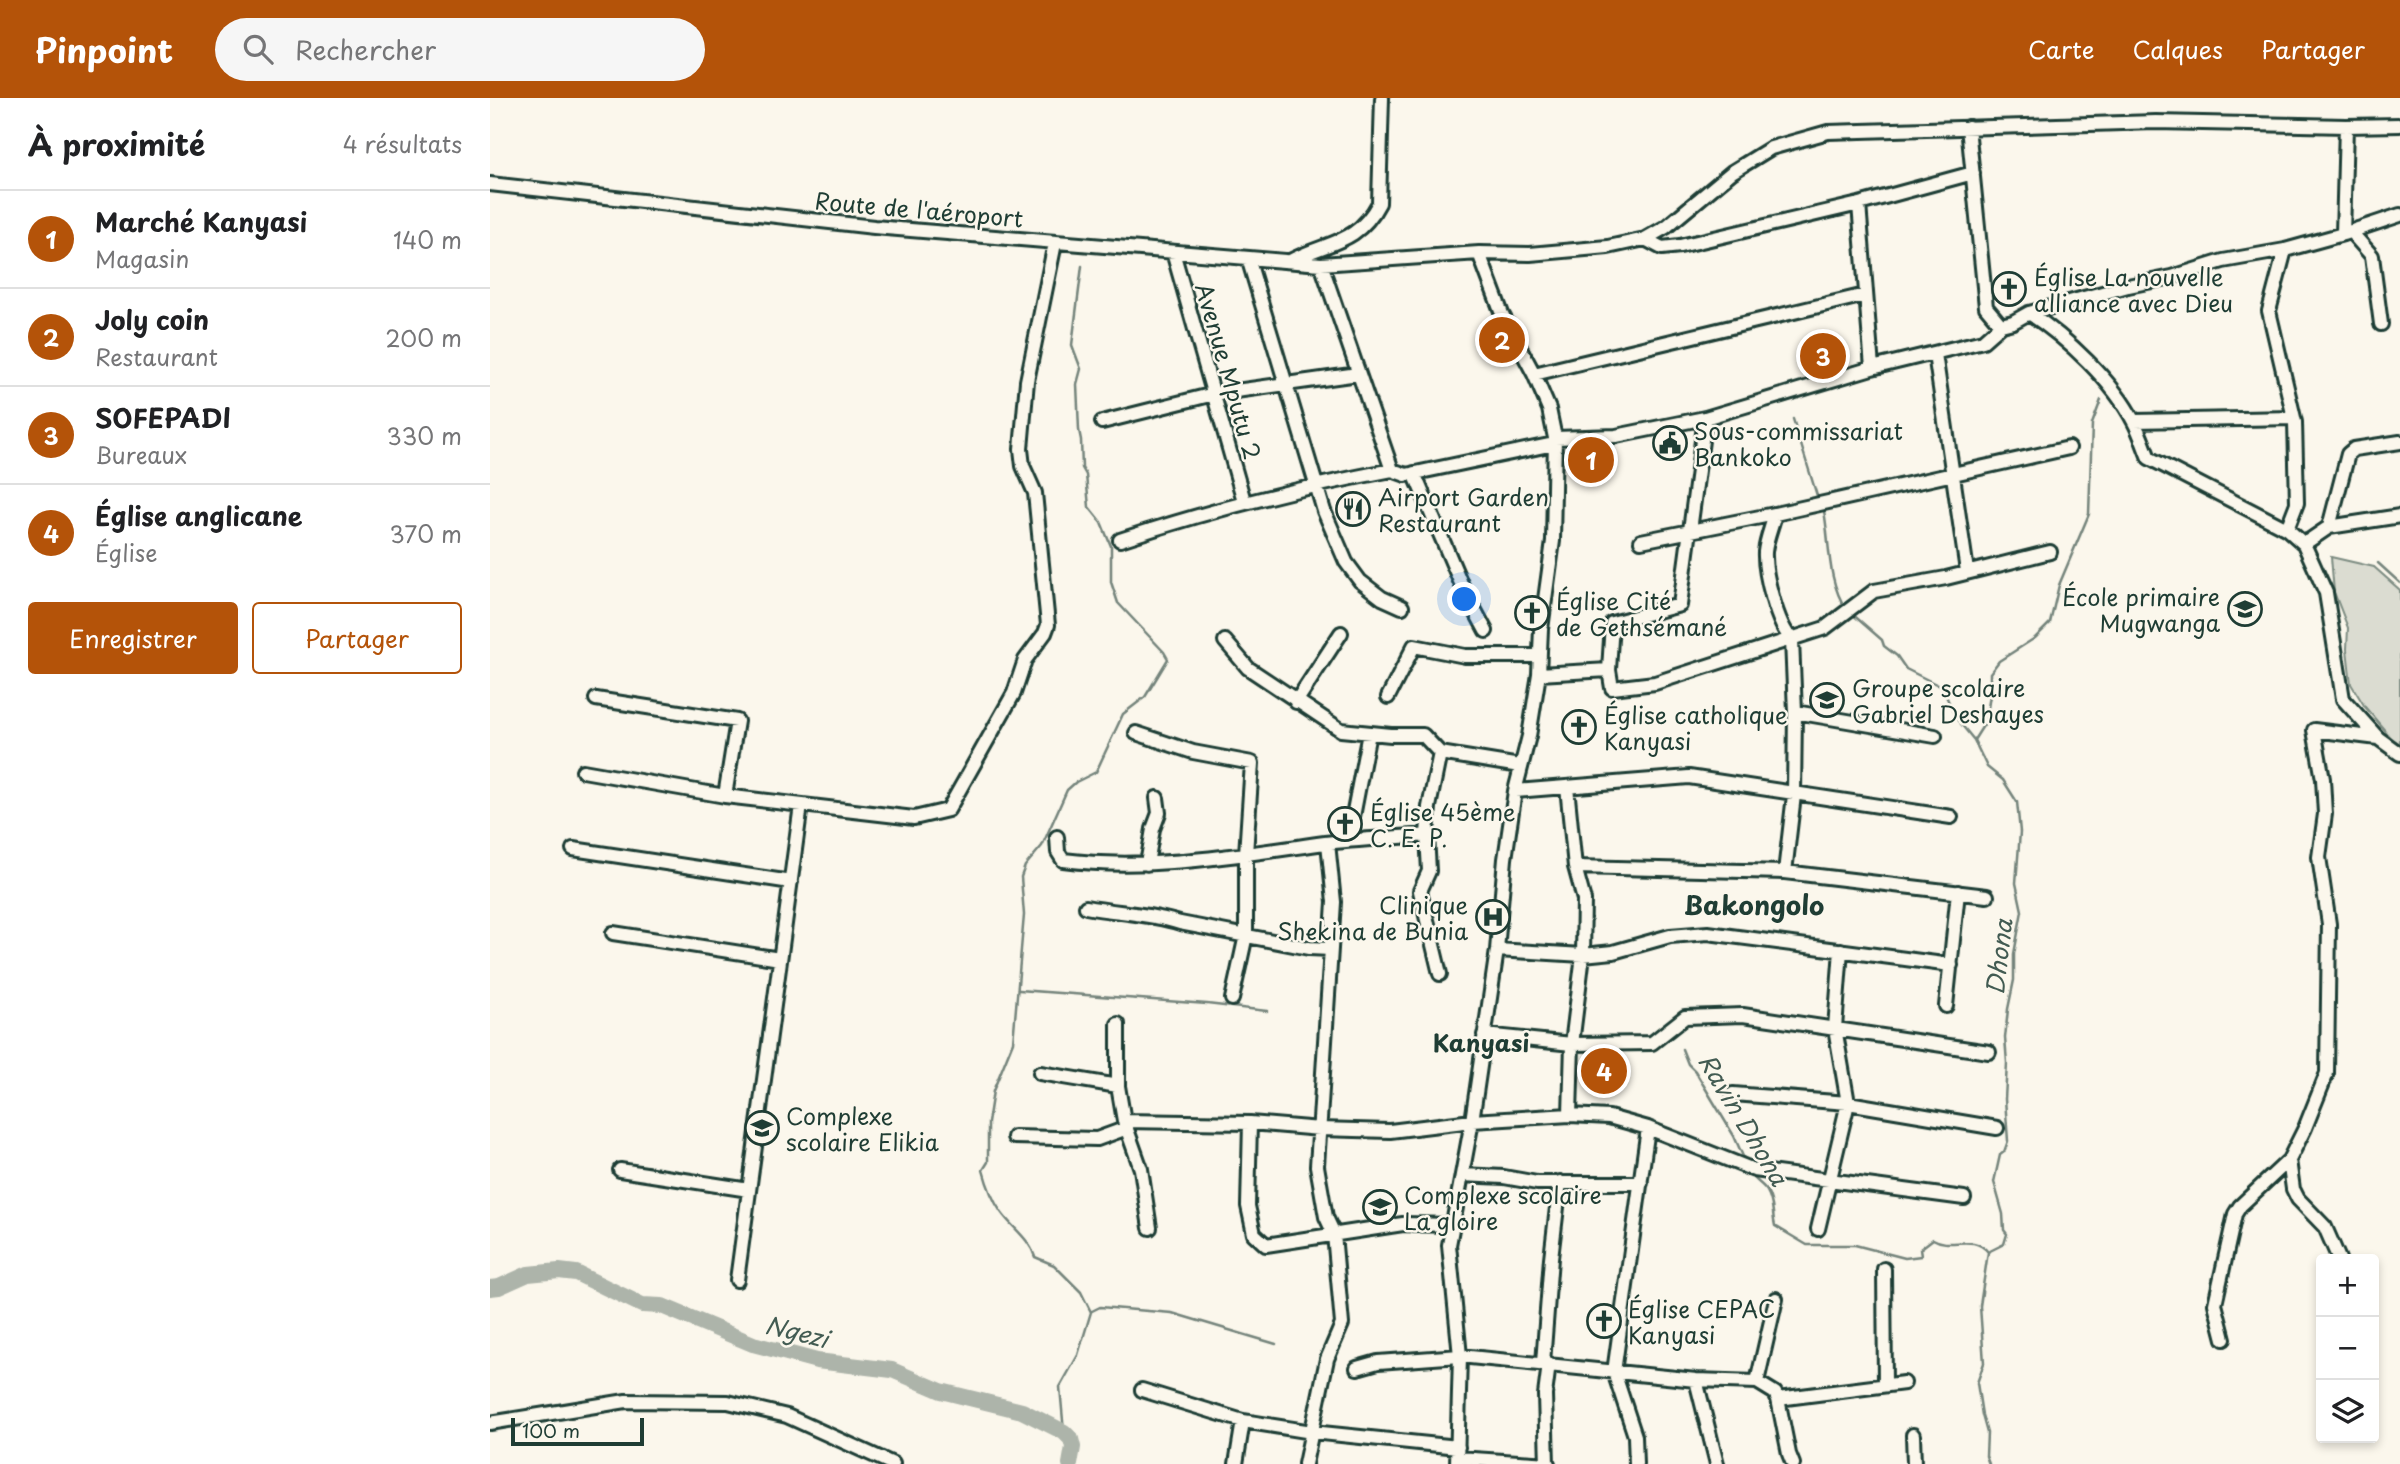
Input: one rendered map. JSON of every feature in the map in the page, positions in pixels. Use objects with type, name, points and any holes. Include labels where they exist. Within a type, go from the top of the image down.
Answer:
[{"type":"street","points":[[1289,261],[1312,249],[1355,234],[1372,217],[1379,203],[1382,98]]},
{"type":"street","points":[[1645,239],[1666,227],[1732,172],[1771,148],[1828,132],[2156,122],[2400,125]]},
{"type":"street","points":[[2346,126],[2347,233],[2372,256],[2381,324]]},
{"type":"street","points":[[1968,127],[1986,307],[2001,325]]},
{"type":"street","points":[[1645,239],[1662,248],[1679,246],[1859,204],[1973,173]]},
{"type":"street","name":"Route de l'aéroport","points":[[490,184],[861,226],[1321,264],[1479,253],[1530,254],[1608,247],[1645,239]]},
{"type":"street","points":[[1859,204],[1872,368]]},
{"type":"street","points":[[1120,540],[1244,501],[1317,484],[1392,470],[1406,475],[1555,441],[1616,436],[1705,418],[1872,368],[1983,341],[2001,325],[2029,313],[2172,277],[2223,261],[2285,250],[2400,215]]},
{"type":"street","points":[[583,771],[725,796],[914,818],[948,810],[1014,693],[1025,660],[1048,625],[1035,493],[1023,466],[1021,449],[1027,381],[1055,243]]},
{"type":"street","points":[[2285,250],[2269,312],[2294,418],[2298,461],[2297,503],[2287,529]]},
{"type":"street","name":"Avenue Mputu 2","points":[[1173,252],[1244,501]]},
{"type":"street","points":[[1458,1456],[1460,1356],[1449,1245],[1472,1121],[1497,950],[1505,859],[1515,791],[1529,736],[1539,674],[1541,629],[1553,541],[1555,441],[1549,409],[1502,314],[1479,253]]},
{"type":"street","points":[[1248,258],[1324,511],[1346,562],[1360,581],[1382,598],[1402,607]]},
{"type":"street","points":[[1321,264],[1392,470]]},
{"type":"street","points":[[1534,374],[1865,295]]},
{"type":"street","points":[[2029,313],[2050,327],[2109,383],[2134,421],[2149,458],[2287,529],[2304,544],[2326,593],[2343,699],[2378,738],[2400,754]]},
{"type":"street","points":[[1935,354],[1967,571]]},
{"type":"street","points":[[1102,422],[1214,394],[1358,374]]},
{"type":"street","points":[[1705,418],[1680,605],[1612,623],[1609,670],[1612,688],[1655,683],[1825,628],[1874,590],[1946,578],[2050,552]]},
{"type":"street","points":[[2134,421],[2294,418]]},
{"type":"street","points":[[2329,527],[2348,454],[2354,449],[2400,442]]},
{"type":"street","points":[[1641,541],[2069,448]]},
{"type":"street","points":[[1415,473],[1463,588],[1486,631]]},
{"type":"street","points":[[1775,514],[1765,551],[1767,574],[1784,632],[1792,640],[1795,712],[1794,795],[1785,872]]},
{"type":"street","points":[[2304,544],[2329,527],[2400,516]]},
{"type":"street","points":[[1296,702],[1341,633]]},
{"type":"street","points":[[1225,642],[1248,668],[1342,730],[1423,735],[1440,753],[1520,766]]},
{"type":"street","points":[[1388,697],[1415,646],[1465,656],[1541,656]]},
{"type":"street","points":[[1539,674],[1609,670]]},
{"type":"street","points":[[596,699],[737,720],[725,796]]},
{"type":"street","points":[[1795,712],[1935,736]]},
{"type":"street","points":[[2224,1339],[2215,1304],[2235,1214],[2240,1206],[2289,1160],[2327,1073],[2329,924],[2319,857],[2325,814],[2323,779],[2314,730],[2378,738]]},
{"type":"street","points":[[1136,733],[1193,752],[1252,763],[1246,854],[1246,935],[1232,999]]},
{"type":"street","points":[[1353,840],[1351,827],[1369,733]]},
{"type":"street","points":[[1440,753],[1429,807],[1429,872],[1420,891],[1440,974]]},
{"type":"street","points":[[1515,791],[1689,777],[1951,817]]},
{"type":"street","points":[[1567,787],[1575,867],[1584,900],[1583,955],[1572,1044],[1570,1115]]},
{"type":"street","points":[[1147,864],[1153,829],[1160,813],[1157,798]]},
{"type":"street","points":[[737,1280],[801,805]]},
{"type":"street","points":[[1057,837],[1058,852],[1063,860],[1099,864],[1147,864],[1353,840],[1427,835]]},
{"type":"street","points":[[1305,1464],[1327,1359],[1342,1324],[1334,1234],[1326,1217],[1317,1166],[1334,902],[1328,843]]},
{"type":"street","points":[[573,849],[791,882]]},
{"type":"street","points":[[1575,867],[1785,872],[1987,896]]},
{"type":"street","points":[[1946,1006],[1958,892]]},
{"type":"street","points":[[1086,907],[1121,914],[1160,917],[1308,948],[1331,949]]},
{"type":"street","points":[[613,933],[780,959]]},
{"type":"street","points":[[1497,950],[1583,955],[1613,952],[1670,936],[1708,933],[1951,965]]},
{"type":"street","points":[[1818,1229],[1848,1102],[1835,1028],[1841,950]]},
{"type":"street","points":[[1484,1035],[1572,1044],[1652,1044],[1685,1017],[1743,1015],[1989,1052]]},
{"type":"street","points":[[1118,1024],[1118,1086],[1126,1125],[1141,1169],[1150,1228]]},
{"type":"street","points":[[1040,1073],[1118,1086]]},
{"type":"street","points":[[1733,1094],[1848,1102],[1997,1128]]},
{"type":"street","points":[[1014,1137],[1097,1139],[1126,1125],[1250,1123],[1390,1131],[1472,1121],[1570,1115],[1609,1117],[1648,1128],[1755,1170],[1964,1198]]},
{"type":"street","points":[[1250,1123],[1248,1206],[1254,1234],[1266,1245],[1403,1224],[1453,1225]]},
{"type":"street","points":[[1636,1464],[1635,1436],[1614,1372],[1648,1128]]},
{"type":"street","points":[[2289,1160],[2293,1189],[2298,1199],[2325,1227],[2337,1254]]},
{"type":"street","points":[[620,1170],[749,1190]]},
{"type":"street","points":[[1462,1175],[1504,1177],[1537,1183],[1641,1183]]},
{"type":"street","points":[[1142,1390],[1243,1421],[1458,1456],[1547,1464],[1546,1364],[1551,1258],[1560,1182]]},
{"type":"street","points":[[1884,1269],[1885,1385]]},
{"type":"street","points":[[1757,1382],[1776,1299]]},
{"type":"street","points":[[1357,1368],[1378,1362],[1460,1356],[1696,1380],[1757,1382],[1775,1393],[1778,1399],[1793,1464]]},
{"type":"street","points":[[1696,1380],[1717,1464]]},
{"type":"street","points":[[1778,1399],[1904,1383]]},
{"type":"street","points":[[490,1423],[626,1401],[728,1402],[786,1416],[893,1464]]},
{"type":"street","points":[[1236,1464],[1243,1421]]},
{"type":"street","points":[[1913,1435],[1914,1464]]},
{"type":"shaded area","points":[[2331,557],[2374,567],[2400,590],[2400,744],[2393,740],[2365,707],[2351,684],[2347,649],[2348,628],[2334,592]]},
{"type":"waterway","points":[[1064,1432],[1060,1387],[1078,1355],[1091,1312],[1081,1292],[1054,1265],[1035,1257],[1029,1244],[1005,1218],[990,1192],[983,1170],[988,1162],[988,1123],[993,1091],[1013,1042],[1024,915],[1021,877],[1025,866],[1042,846],[1067,790],[1096,772],[1123,714],[1145,697],[1168,659],[1118,603],[1111,582],[1111,546],[1101,522],[1089,507],[1079,430],[1077,384],[1081,369],[1072,345],[1082,266]]},
{"type":"waterway","points":[[1974,740],[1986,721],[1990,673],[1999,661],[2035,638],[2050,623],[2059,585],[2089,514],[2092,424],[2101,400]]},
{"type":"waterway","name":"Dhona","points":[[1793,419],[1818,499]]},
{"type":"waterway","name":"Dhona","points":[[1824,511],[1832,574],[1846,609]]},
{"type":"waterway","points":[[2378,563],[2400,583]]},
{"type":"waterway","name":"Dhona","points":[[1851,613],[1882,640],[1884,646],[1897,656],[1906,669],[1942,687],[1956,718],[1974,740],[1987,767],[2003,780],[2017,802],[2020,832],[2016,883],[2022,911],[2014,954],[2014,980],[2005,1038],[2008,1141],[2000,1155],[1994,1182],[2007,1234],[2004,1244],[1988,1252],[1980,1306],[1984,1363],[1977,1383],[1987,1433],[1986,1456],[1989,1464]]},
{"type":"waterway","points":[[1019,990],[1267,1011]]},
{"type":"waterway","name":"Ravin Dhona","points":[[1682,1049],[1688,1064],[1695,1071],[1734,1136],[1745,1161]]},
{"type":"waterway","name":"Ravin Dhona","points":[[1751,1173],[1769,1195],[1775,1226],[1807,1245],[1855,1245],[1905,1258],[1921,1256],[1920,1249],[1933,1239],[1947,1243],[1968,1242],[1982,1246],[1988,1252]]},
{"type":"waterway","name":"Ngezi","points":[[490,1288],[499,1287],[528,1274],[559,1271],[576,1273],[642,1305],[662,1306],[753,1344],[817,1361],[892,1370],[941,1391],[1022,1411],[1064,1432],[1071,1439],[1073,1447],[1070,1464]]},
{"type":"waterway","points":[[1092,1311],[1100,1307],[1172,1313],[1276,1344]]},
{"type":"place","name":"Église La nouvelle alliance avec Dieu","points":[[2009,289]]},
{"type":"place","name":"Joly coin","points":[[1502,340]]},
{"type":"place","name":"SOFEPADI","points":[[1823,356]]},
{"type":"place","name":"Sous-commissariat Bankoko","points":[[1670,443]]},
{"type":"place","name":"Marché Kanyasi","points":[[1591,460]]},
{"type":"place","name":"Airport Garden Restaurant","points":[[1353,509]]},
{"type":"place","name":"École primaire Mugwanga","points":[[2245,609]]},
{"type":"place","name":"Église Cité de Gethsémané","points":[[1532,613]]},
{"type":"place","name":"Groupe scolaire Gabriel Deshayes","points":[[1827,700]]},
{"type":"place","name":"Église catholique Kanyasi","points":[[1579,727]]},
{"type":"place","name":"Église 45ème C. E. P.","points":[[1345,824]]},
{"type":"place","name":"Clinique Shekina de Bunia","points":[[1493,917]]},
{"type":"place","name":"Église anglicane","points":[[1604,1071]]},
{"type":"place","name":"Complexe scolaire Elikia","points":[[762,1128]]},
{"type":"place","name":"Complexe scolaire La gloire","points":[[1380,1207]]},
{"type":"place","name":"Église CEPAC Kanyasi","points":[[1604,1321]]},
{"type":"district","name":"Bakongolo","points":[[1754,904]]},
{"type":"district","name":"Kanyasi","points":[[1481,1042]]}]
